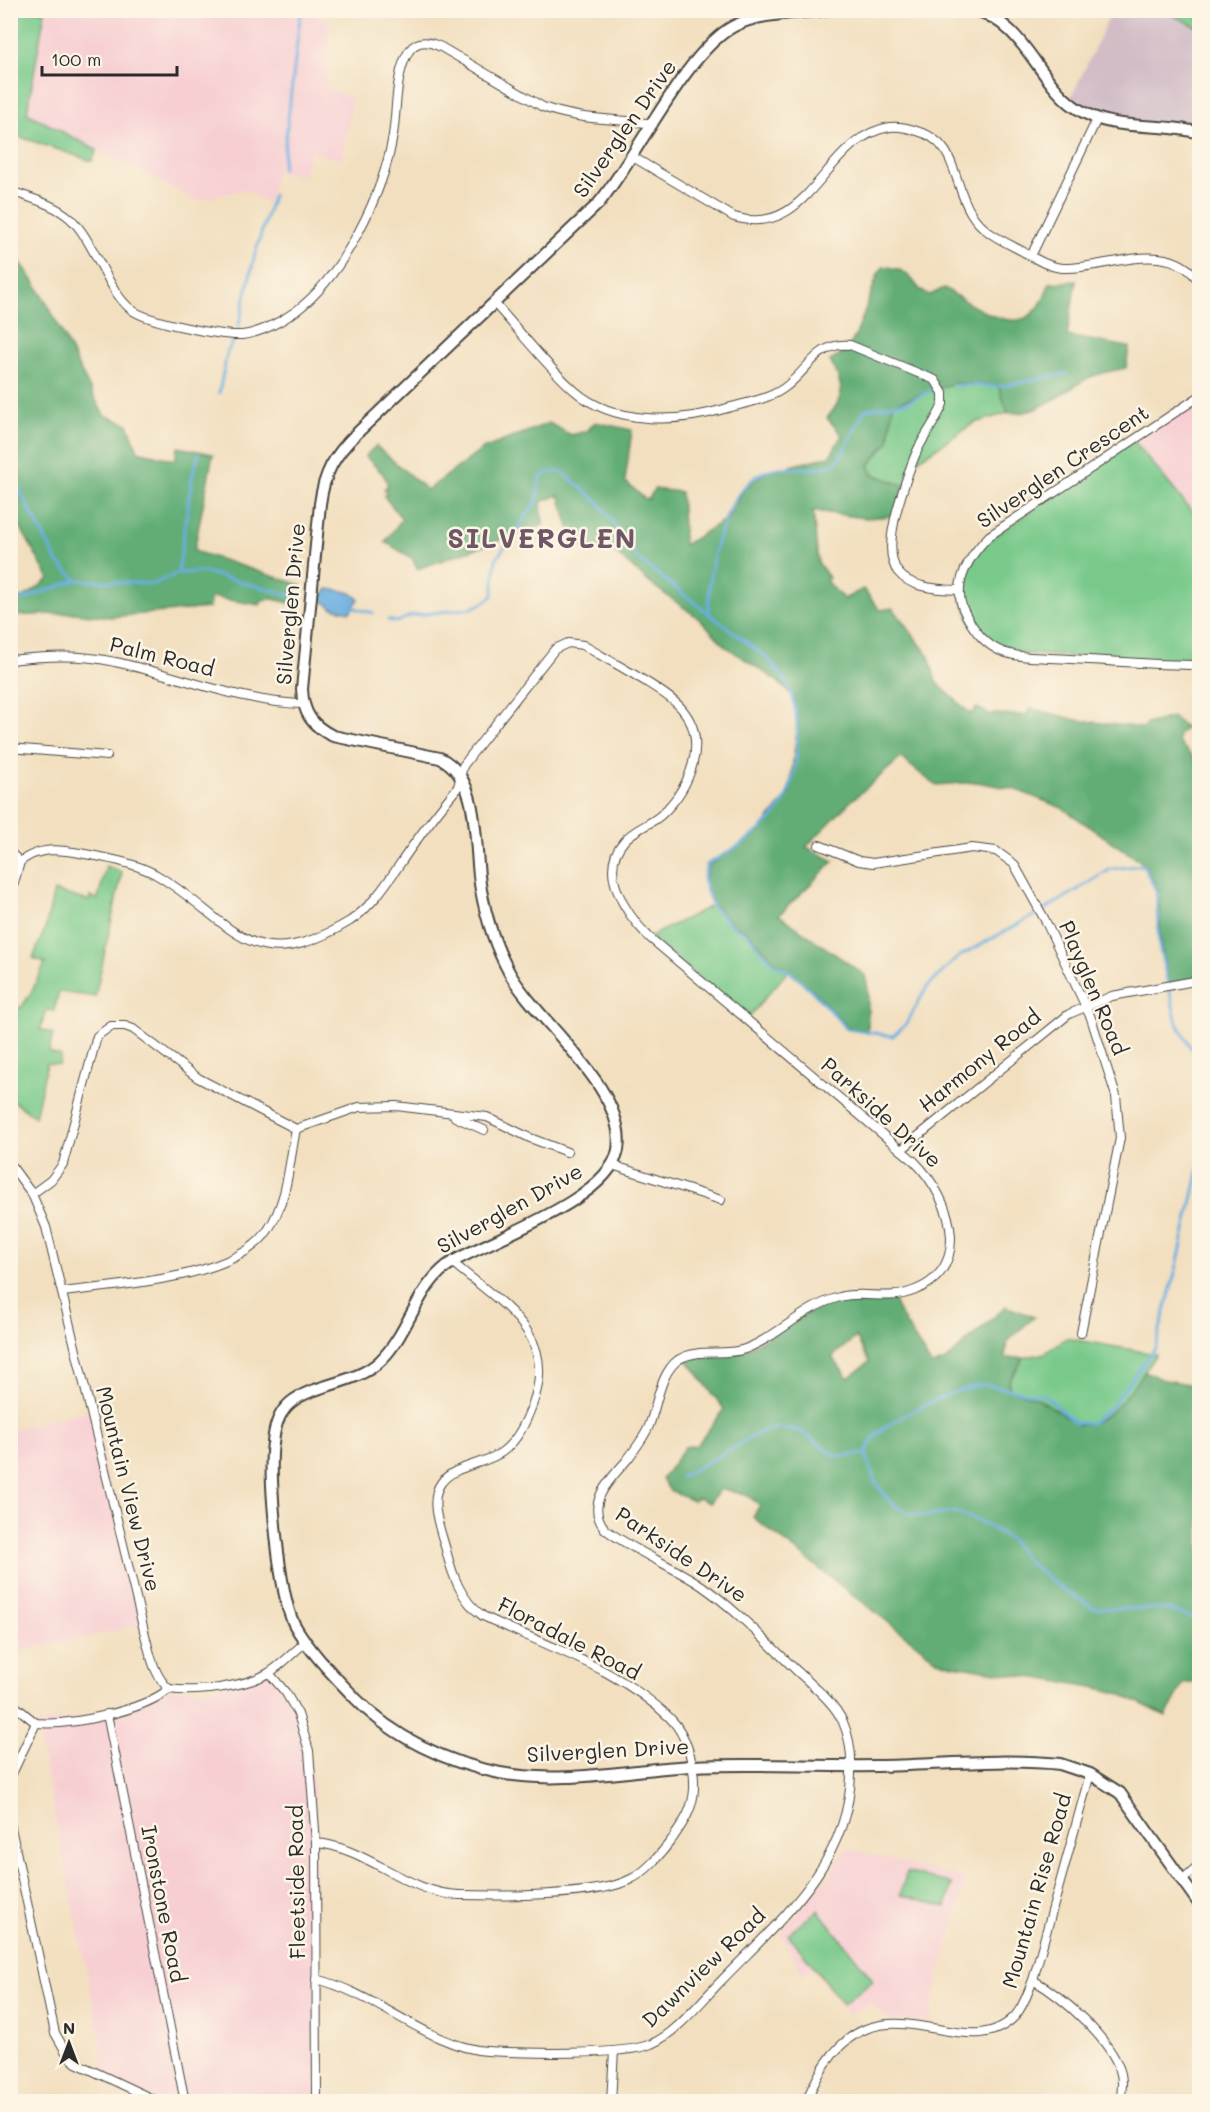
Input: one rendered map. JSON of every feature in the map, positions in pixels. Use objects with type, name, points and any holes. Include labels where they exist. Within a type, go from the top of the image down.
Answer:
[{"type":"street","name":"Silverglen Drive","points":[[825,10],[748,20],[723,33],[702,54],[612,187],[591,212],[348,442],[329,467],[320,504],[303,704],[311,721],[333,736],[440,758],[450,763],[462,776],[470,803],[483,898],[501,956],[522,992],[564,1040],[609,1105],[618,1140],[612,1165],[594,1186],[573,1201],[452,1262],[434,1276],[393,1347],[375,1365],[354,1378],[301,1396],[286,1406],[278,1421],[272,1447],[282,1577],[290,1615],[306,1641],[352,1695],[379,1720],[418,1744],[468,1764],[509,1774],[558,1778],[693,1766],[1046,1763],[1068,1766],[1090,1774],[1120,1792],[1200,1905]]},
{"type":"street","points":[[975,10],[998,15],[1058,91],[1077,108],[1097,119],[1118,124],[1200,132]]},
{"type":"street","points":[[10,191],[43,201],[70,216],[89,241],[113,288],[132,310],[162,322],[243,335],[275,324],[297,310],[332,272],[358,232],[373,204],[388,163],[402,71],[408,52],[416,44],[427,42],[441,47],[543,107],[560,114],[586,119],[653,124]]},
{"type":"street","points":[[1031,256],[1097,119]]},
{"type":"street","points":[[633,157],[734,217],[748,221],[766,221],[777,218],[797,204],[845,153],[866,136],[888,128],[910,129],[930,135],[944,146],[953,165],[964,200],[982,226],[1031,256],[1048,264],[1066,268],[1136,258],[1165,260],[1187,269],[1200,283]]},
{"type":"street","points":[[494,303],[576,392],[605,409],[627,414],[681,419],[770,396],[784,388],[825,348],[840,344],[850,345],[935,380],[944,393],[943,405],[909,471],[891,536],[891,555],[895,569],[907,580],[924,586],[959,590],[962,606],[971,624],[983,639],[1003,652],[1043,657],[1200,665]]},
{"type":"street","name":"Silverglen Crescent","points":[[959,590],[971,558],[989,536],[1200,396]]},
{"type":"street","name":"Parkside Drive","points":[[462,776],[463,766],[472,754],[549,656],[561,645],[568,643],[582,645],[672,700],[689,719],[694,731],[697,749],[695,761],[675,800],[666,810],[629,836],[618,850],[614,876],[621,902],[649,937],[925,1172],[938,1191],[947,1213],[951,1231],[950,1252],[939,1274],[921,1287],[901,1294],[849,1295],[832,1299],[747,1348],[731,1353],[694,1354],[676,1362],[663,1384],[645,1433],[601,1492],[597,1509],[600,1523],[605,1529],[684,1575],[719,1599],[832,1706],[847,1734],[851,1766]]},
{"type":"street","name":"Palm Road","points":[[10,660],[60,656],[115,662],[236,695],[303,704]]},
{"type":"street","points":[[10,748],[107,756]]},
{"type":"street","points":[[10,896],[20,862],[39,852],[61,850],[140,868],[168,883],[238,936],[271,946],[299,944],[342,925],[364,909],[458,787],[462,776]]},
{"type":"street","name":"Playglen Road","points":[[819,845],[859,861],[873,863],[959,849],[990,849],[1019,869],[1085,1006],[1116,1096],[1120,1131],[1081,1333]]},
{"type":"street","points":[[10,852],[20,862]]},
{"type":"street","name":"Harmony Road","points":[[901,1150],[1044,1032],[1085,1006],[1159,986],[1200,980]]},
{"type":"street","points":[[32,1194],[51,1180],[63,1164],[93,1045],[100,1032],[111,1026],[125,1026],[133,1029],[198,1078],[296,1129],[369,1106],[396,1106],[487,1117],[530,1138],[567,1152]]},
{"type":"street","points":[[448,1114],[484,1130]]},
{"type":"street","points":[[63,1292],[196,1272],[239,1256],[254,1246],[267,1233],[276,1215],[287,1182],[296,1129]]},
{"type":"street","name":"Mountain View Drive","points":[[10,1164],[32,1194],[46,1227],[146,1639],[153,1665],[161,1681],[169,1689]]},
{"type":"street","points":[[612,1165],[721,1200]]},
{"type":"street","name":"Floradale Road","points":[[452,1262],[525,1326],[537,1348],[540,1368],[538,1390],[531,1410],[511,1444],[495,1457],[447,1478],[437,1490],[437,1511],[453,1575],[470,1604],[483,1616],[598,1669],[658,1707],[681,1733],[693,1766]]},
{"type":"street","points":[[10,1702],[36,1723],[107,1714],[141,1705],[158,1698],[169,1689],[191,1692],[206,1691],[269,1673],[306,1641]]},
{"type":"street","name":"Fleetside Road","points":[[269,1673],[286,1694],[304,1729],[313,1784],[316,1843],[317,2102]]},
{"type":"street","name":"Ironstone Road","points":[[107,1714],[184,2102]]},
{"type":"street","points":[[10,1778],[36,1723]]},
{"type":"street","points":[[316,1843],[337,1847],[412,1883],[442,1894],[536,1894],[609,1886],[639,1875],[681,1827],[692,1804],[693,1766]]},
{"type":"street","name":"Dawnview Road","points":[[316,1979],[344,1987],[450,2042],[474,2050],[614,2050],[644,2046],[665,2035],[801,1898],[837,1845],[849,1807],[851,1766]]},
{"type":"street","name":"Mountain Rise Road","points":[[806,2102],[828,2061],[842,2044],[855,2034],[879,2025],[899,2022],[967,2034],[992,2030],[1009,2022],[1021,2009],[1033,1980],[1090,1774]]},
{"type":"street","points":[[10,1823],[55,2033],[60,2044],[76,2063],[159,2102]]},
{"type":"street","points":[[1182,1880],[1200,1864]]},
{"type":"street","points":[[1033,1980],[1064,2002],[1115,2057],[1122,2083],[1120,2102]]},
{"type":"street","points":[[610,2102],[614,2050]]},
{"type":"shaded area","points":[[45,10],[316,11],[315,14],[330,23],[325,87],[352,98],[342,160],[310,152],[303,176],[277,171],[268,203],[244,189],[197,201],[27,113]]},
{"type":"shaded area","points":[[1112,11],[1165,11],[1199,28],[1196,132],[1131,126],[1069,102]]},
{"type":"shaded area","points":[[1199,397],[1199,520],[1133,440]]},
{"type":"shaded area","points":[[91,1410],[142,1625],[20,1651],[10,1605],[10,1430]]},
{"type":"shaded area","points":[[269,1673],[300,1715],[314,1786],[318,2101],[158,2101],[101,2076],[102,2046],[36,1723],[107,1715],[169,1689],[206,1690]]},
{"type":"shaded area","points":[[845,1848],[966,1879],[931,2007],[932,2022],[888,2020],[871,2004],[849,2015],[812,1968],[802,1974],[780,1934],[833,1871]]},
{"type":"green space","points":[[11,10],[45,11],[27,113],[97,150],[92,161],[11,134]]},
{"type":"green space","points":[[1165,11],[1199,11],[1199,28]]},
{"type":"green space","points":[[11,250],[50,309],[104,415],[128,424],[138,451],[175,460],[178,447],[213,454],[194,551],[301,585],[299,605],[272,599],[262,600],[260,605],[211,597],[209,608],[109,617],[75,613],[11,616],[11,602],[29,594],[49,579],[18,523],[11,499]]},
{"type":"green space","points":[[884,266],[905,273],[920,289],[930,295],[944,288],[990,315],[1003,319],[1016,320],[1027,317],[1037,309],[1050,283],[1076,281],[1067,336],[1129,347],[1126,368],[1091,377],[1046,404],[1028,411],[1008,413],[998,385],[954,383],[893,404],[889,441],[869,465],[873,475],[905,486],[896,516],[865,518],[813,511],[818,562],[829,578],[826,581],[844,599],[863,589],[880,610],[893,608],[929,656],[936,682],[971,714],[977,708],[990,714],[1026,715],[1031,708],[1077,720],[1144,728],[1146,724],[1172,717],[1187,728],[1179,734],[1178,742],[1194,758],[1199,768],[1199,979],[1169,984],[1161,947],[1158,890],[1144,864],[1062,808],[1014,789],[977,782],[935,785],[901,758],[850,802],[806,847],[834,861],[779,915],[865,975],[868,989],[868,1033],[848,1028],[812,989],[774,961],[747,931],[733,925],[713,905],[704,880],[708,866],[758,833],[789,794],[797,730],[794,697],[777,681],[725,646],[701,620],[651,584],[610,548],[575,546],[559,495],[541,502],[543,525],[417,569],[412,558],[385,542],[402,519],[384,496],[387,493],[384,489],[388,485],[383,474],[365,456],[376,446],[427,490],[483,449],[549,423],[571,435],[587,431],[595,422],[632,430],[625,481],[645,499],[649,499],[654,489],[681,492],[684,545],[728,518],[743,490],[764,473],[830,456],[842,435],[827,418],[837,404],[841,391],[838,377],[830,361],[846,352],[856,335],[878,274]]},
{"type":"green space","points":[[954,383],[999,385],[1008,413],[974,423],[912,464],[905,486],[873,474],[869,465],[889,441],[893,404]]},
{"type":"green space","points":[[1133,440],[1199,520],[1199,666],[1002,652],[971,624],[959,590],[976,549]]},
{"type":"green space","points":[[106,866],[122,872],[95,997],[59,992],[54,1011],[47,1010],[40,1029],[53,1034],[49,1053],[61,1056],[59,1065],[47,1063],[35,1117],[11,1099],[11,1014],[14,1005],[21,1008],[45,963],[33,958],[46,926],[54,891],[89,901],[90,897],[98,899]]},
{"type":"green space","points":[[713,905],[733,925],[747,931],[774,961],[789,970],[747,1019],[649,937]]},
{"type":"green space","points":[[892,1296],[900,1314],[931,1365],[944,1362],[1006,1306],[1034,1317],[1007,1342],[1005,1358],[1024,1358],[1009,1381],[1009,1389],[1039,1399],[1079,1425],[1100,1419],[1109,1413],[1145,1371],[1160,1379],[1199,1386],[1199,1683],[1184,1683],[1166,1716],[1121,1694],[1093,1687],[953,1665],[937,1660],[753,1517],[760,1505],[745,1494],[721,1489],[709,1503],[699,1498],[693,1501],[670,1491],[662,1479],[685,1447],[697,1445],[724,1409],[685,1357],[747,1349],[832,1299]],"holes":[[[856,1337],[869,1362],[848,1378],[832,1357]]]},
{"type":"green space","points":[[1066,1338],[1156,1354],[1133,1388],[1114,1409],[1104,1417],[1079,1425],[1039,1399],[1009,1389],[1009,1381],[1024,1358],[1045,1353]]},
{"type":"green space","points":[[907,1872],[952,1884],[946,1907],[900,1895]]},
{"type":"green space","points":[[818,1910],[873,1980],[843,2004],[788,1934]]},
{"type":"water","points":[[328,589],[349,592],[359,599],[350,612],[333,608],[320,599]]},
{"type":"waterway","points":[[282,169],[301,10]]},
{"type":"waterway","points":[[238,329],[255,254],[273,195]]},
{"type":"waterway","points":[[219,393],[227,353],[233,341]]},
{"type":"waterway","points":[[954,385],[1004,386],[1067,373]]},
{"type":"waterway","points":[[709,614],[711,573],[715,550],[732,505],[744,487],[759,474],[778,468],[816,468],[831,465],[840,457],[866,409],[908,402],[930,391]]},
{"type":"waterway","points":[[178,573],[192,477],[199,454]]},
{"type":"waterway","points":[[10,472],[58,563],[77,580],[153,584],[178,573],[204,572],[301,598]]},
{"type":"waterway","points":[[388,620],[397,622],[410,616],[472,608],[485,602],[493,595],[496,559],[537,501],[540,477],[550,472],[563,472],[601,505],[639,560],[766,657],[789,687],[797,722],[797,748],[794,773],[787,795],[773,817],[753,836],[707,864],[703,879],[712,906],[732,926],[746,933],[773,963],[792,973],[811,990],[847,1029],[893,1036],[906,1024],[927,987],[958,957],[1046,909],[1111,869],[1143,865],[1156,890],[1159,946],[1177,1023],[1200,1064]]},
{"type":"waterway","points":[[10,604],[76,580]]},
{"type":"waterway","points":[[351,607],[373,613]]},
{"type":"waterway","points":[[1200,1164],[1177,1266],[1155,1348],[1111,1407],[1091,1423],[1075,1423],[1045,1395],[995,1386],[970,1387],[941,1398],[893,1422],[874,1438],[866,1454],[875,1482],[892,1504],[910,1514],[926,1516],[954,1512],[979,1521],[1010,1539],[1027,1561],[1059,1587],[1094,1608],[1167,1609],[1200,1621]]},
{"type":"waterway","points":[[681,1477],[761,1432],[782,1427],[802,1432],[836,1456],[865,1454]]},
{"type":"district","name":"SILVERGLEN","points":[[542,539]]}]
